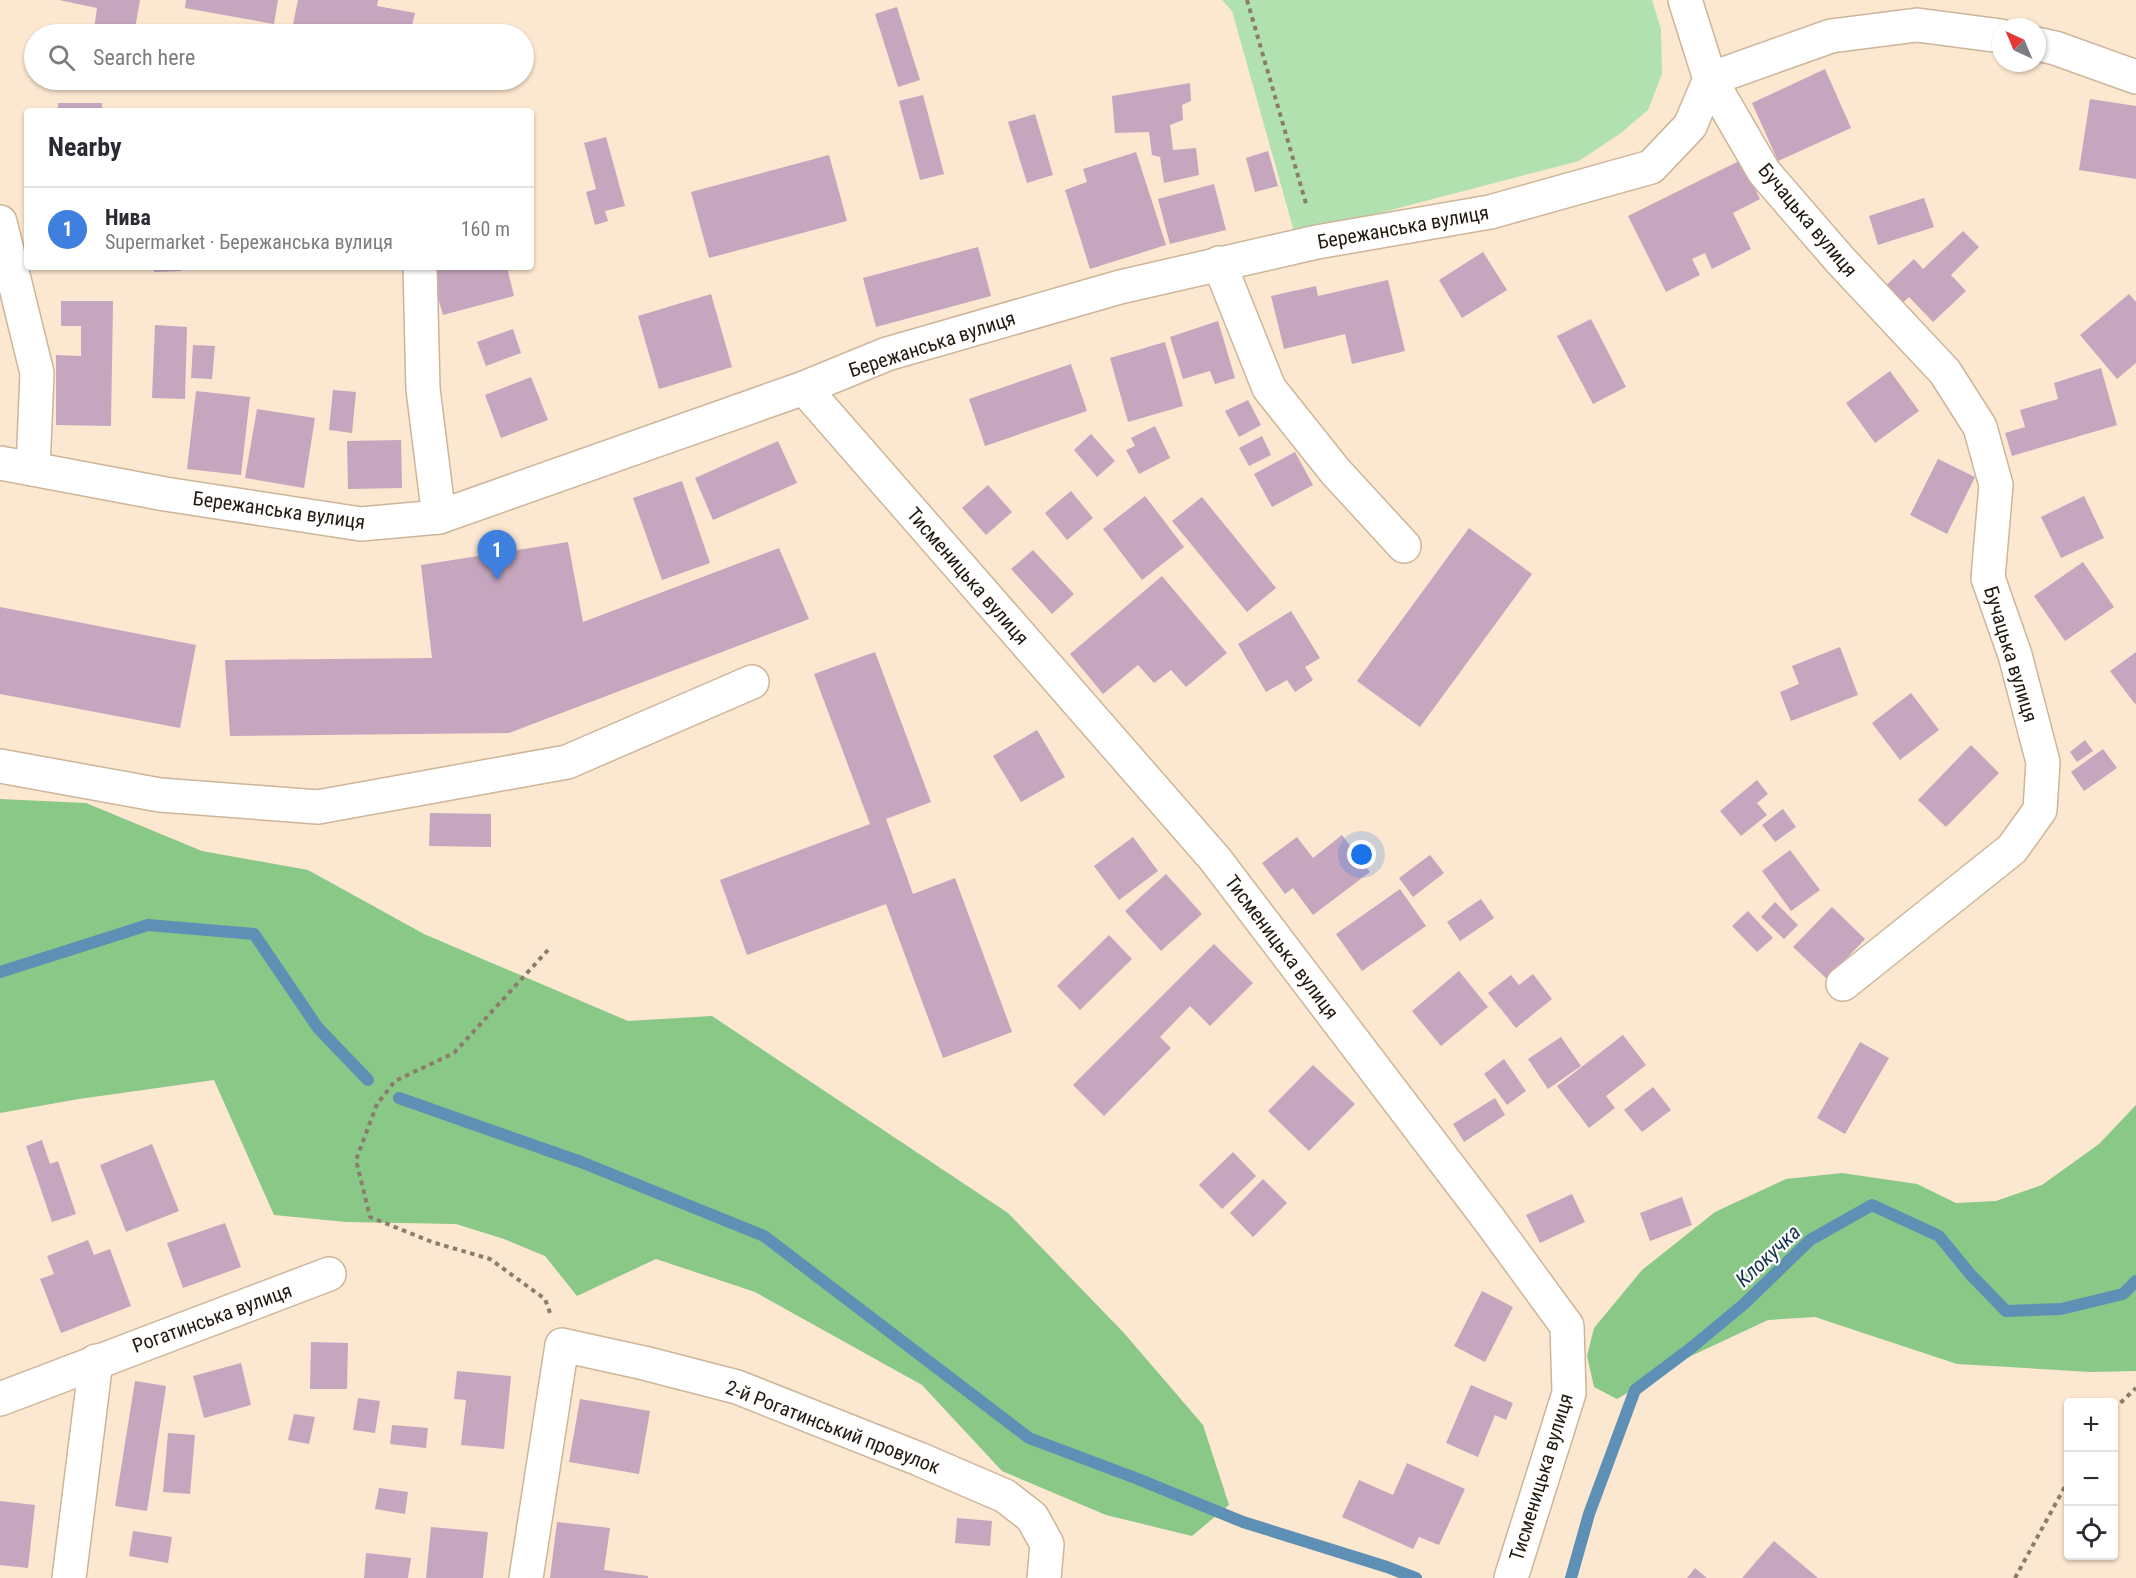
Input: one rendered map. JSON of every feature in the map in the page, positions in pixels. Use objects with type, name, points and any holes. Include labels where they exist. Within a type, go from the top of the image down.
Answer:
[{"type":"street","points":[[1685,0],[1710,79],[1831,36],[1917,25],[1992,35]]},
{"type":"street","points":[[2046,46],[2136,56]]},
{"type":"street","points":[[2046,46],[2136,77]]},
{"type":"street","name":"Бережанська вулиця","points":[[0,463],[165,494],[361,524],[439,517],[804,388],[887,354],[1120,287],[1317,242],[1490,212],[1651,167],[1690,126],[1710,79]]},
{"type":"street","name":"Бучацька вулиця","points":[[1710,79],[1764,172],[1841,261],[1946,372],[1980,427],[1996,485],[1988,578],[2014,656],[2043,762],[2040,810],[2012,849],[1843,984]]},
{"type":"street","points":[[0,222],[37,373],[33,469]]},
{"type":"street","points":[[1219,263],[1269,388],[1335,471],[1404,546]]},
{"type":"street","points":[[420,270],[423,389],[439,517]]},
{"type":"street","name":"Тисменицька вулиця","points":[[804,388],[1215,859],[1567,1326],[1569,1393],[1511,1578]]},
{"type":"street","points":[[0,766],[160,795],[318,807],[567,762],[752,682]]},
{"type":"street","name":"Рогатинська вулиця","points":[[0,1399],[329,1274]]},
{"type":"street","points":[[526,1578],[562,1346]]},
{"type":"street","name":"2-й Рогатинський провулок","points":[[562,1346],[644,1363],[737,1387],[919,1459],[1005,1496],[1032,1517],[1047,1544],[1044,1578]]},
{"type":"street","points":[[69,1578],[96,1361]]},
{"type":"path","points":[[1247,0],[1317,242]]},
{"type":"path","points":[[548,950],[454,1053],[395,1081],[377,1104],[356,1160],[370,1217],[432,1242],[490,1260],[545,1299],[562,1346]]},
{"type":"path","points":[[2118,1405],[2136,1388]]},
{"type":"path","points":[[2015,1578],[2064,1488]]},
{"type":"green space","points":[[1222,0],[1652,0],[1661,29],[1662,74],[1648,110],[1621,133],[1579,161],[1295,235],[1232,11]]},
{"type":"green space","points":[[0,799],[86,803],[202,851],[308,870],[424,934],[628,1021],[712,1016],[1008,1213],[1124,1333],[1203,1425],[1229,1505],[1192,1536],[1106,1515],[1002,1471],[922,1385],[755,1292],[656,1259],[577,1296],[545,1256],[504,1239],[456,1224],[346,1222],[274,1215],[214,1080],[0,1113]]},
{"type":"green space","points":[[2136,1105],[2136,1371],[2091,1372],[1957,1364],[1815,1317],[1768,1320],[1691,1356],[1617,1399],[1594,1387],[1587,1356],[1594,1328],[1642,1270],[1715,1212],[1786,1179],[1842,1173],[1917,1184],[1956,1203],[1996,1201],[2042,1185],[2099,1144]]},
{"type":"building","points":[[59,0],[140,0],[136,24],[95,24],[97,8]]},
{"type":"building","points":[[186,0],[278,0],[274,24],[185,8]]},
{"type":"building","points":[[298,0],[378,0],[377,6],[415,13],[412,24],[293,24]]},
{"type":"building","points":[[897,7],[920,80],[898,87],[875,14]]},
{"type":"building","points":[[1825,69],[1851,128],[1778,161],[1752,103]]},
{"type":"building","points":[[1190,83],[1191,101],[1182,105],[1183,120],[1170,125],[1173,150],[1196,148],[1199,175],[1164,183],[1160,157],[1152,155],[1149,132],[1115,133],[1112,96]]},
{"type":"building","points":[[923,95],[944,174],[920,180],[899,101]]},
{"type":"building","points":[[2090,99],[2136,106],[2136,179],[2079,170]]},
{"type":"building","points":[[58,103],[102,103],[102,108],[58,108]]},
{"type":"building","points":[[1035,114],[1053,175],[1027,183],[1008,122]]},
{"type":"building","points":[[606,137],[625,206],[605,211],[608,221],[595,225],[586,192],[596,189],[584,143]]},
{"type":"building","points":[[1268,151],[1278,186],[1255,192],[1246,158]]},
{"type":"building","points":[[1136,152],[1166,245],[1090,269],[1065,190],[1087,182],[1083,169]]},
{"type":"building","points":[[829,155],[847,221],[709,258],[691,192]]},
{"type":"building","points":[[1741,160],[1760,199],[1733,213],[1751,249],[1712,269],[1705,253],[1692,259],[1700,275],[1666,292],[1628,216]]},
{"type":"building","points":[[1214,184],[1226,230],[1170,244],[1158,199]]},
{"type":"building","points":[[1924,198],[1934,227],[1878,245],[1869,216]]},
{"type":"building","points":[[1963,231],[1979,247],[1951,275],[1966,291],[1933,322],[1909,297],[1897,308],[1880,291],[1914,259],[1923,269]]},
{"type":"building","points":[[978,247],[991,296],[876,327],[863,278]]},
{"type":"building","points":[[1483,252],[1507,290],[1462,318],[1439,280]]},
{"type":"building","points":[[154,270],[181,270],[181,271],[154,272]]},
{"type":"building","points":[[430,270],[508,270],[514,296],[443,315]]},
{"type":"building","points":[[1388,280],[1405,351],[1352,364],[1345,334],[1284,349],[1271,296],[1316,286],[1318,296]]},
{"type":"building","points":[[711,294],[732,367],[659,389],[638,316]]},
{"type":"building","points":[[2129,294],[2136,302],[2136,363],[2117,379],[2080,335]]},
{"type":"building","points":[[61,301],[113,301],[111,426],[56,425],[56,355],[81,356],[81,326],[61,326]]},
{"type":"building","points":[[1591,319],[1626,387],[1593,404],[1557,336]]},
{"type":"building","points":[[1218,321],[1235,378],[1215,384],[1210,371],[1183,379],[1170,337]]},
{"type":"building","points":[[155,325],[187,327],[185,399],[152,398]]},
{"type":"building","points":[[513,329],[521,353],[486,366],[477,342]]},
{"type":"building","points":[[1165,342],[1183,406],[1128,422],[1110,358]]},
{"type":"building","points":[[193,345],[215,346],[212,379],[191,378]]},
{"type":"building","points":[[1071,364],[1087,411],[985,446],[969,399]]},
{"type":"building","points":[[2101,368],[2117,425],[2012,456],[2005,433],[2025,427],[2020,410],[2058,399],[2054,383]]},
{"type":"building","points":[[1890,371],[1919,411],[1875,443],[1846,403]]},
{"type":"building","points":[[531,377],[548,420],[501,438],[485,395]]},
{"type":"building","points":[[333,390],[356,392],[352,433],[329,430]]},
{"type":"building","points":[[196,391],[250,397],[241,475],[187,469]]},
{"type":"building","points":[[1248,400],[1261,425],[1239,437],[1225,411]]},
{"type":"building","points":[[257,409],[315,418],[304,488],[245,478]]},
{"type":"building","points":[[1155,426],[1170,458],[1139,474],[1126,450],[1135,446],[1131,438]]},
{"type":"building","points":[[1091,434],[1115,461],[1097,477],[1074,450]]},
{"type":"building","points":[[1262,436],[1271,455],[1249,466],[1239,448]]},
{"type":"building","points":[[401,440],[402,488],[348,489],[347,441]]},
{"type":"building","points":[[778,441],[797,483],[713,520],[695,478]]},
{"type":"building","points":[[1295,452],[1313,485],[1272,507],[1254,474]]},
{"type":"building","points":[[1938,459],[1975,477],[1947,534],[1910,515]]},
{"type":"building","points":[[682,481],[710,563],[662,580],[633,498]]},
{"type":"building","points":[[988,485],[1012,512],[986,535],[962,508]]},
{"type":"building","points":[[1071,491],[1093,518],[1067,540],[1045,513]]},
{"type":"building","points":[[1145,496],[1184,547],[1142,580],[1103,529]]},
{"type":"building","points":[[2084,496],[2104,538],[2061,558],[2041,517]]},
{"type":"building","points":[[1202,497],[1276,588],[1247,612],[1172,521]]},
{"type":"building","points":[[1469,528],[1532,574],[1420,727],[1357,681]]},
{"type":"building","points":[[568,542],[583,622],[779,548],[809,619],[509,733],[230,736],[225,660],[432,658],[421,565]]},
{"type":"building","points":[[1033,550],[1074,594],[1052,614],[1011,569]]},
{"type":"building","points":[[2083,562],[2114,607],[2065,641],[2034,596]]},
{"type":"building","points":[[1162,576],[1227,653],[1186,687],[1171,670],[1154,683],[1138,665],[1103,694],[1070,654]]},
{"type":"building","points":[[0,607],[196,645],[180,728],[0,694]]},
{"type":"building","points":[[1291,611],[1320,658],[1305,667],[1313,680],[1295,692],[1287,680],[1266,692],[1238,644]]},
{"type":"building","points":[[1840,647],[1858,695],[1791,721],[1780,692],[1799,684],[1792,666]]},
{"type":"building","points":[[875,652],[931,802],[886,819],[913,894],[955,878],[1012,1032],[943,1058],[886,904],[747,955],[720,880],[870,824],[814,674]]},
{"type":"building","points":[[2136,652],[2136,703],[2135,704],[2110,671]]},
{"type":"building","points":[[1911,693],[1939,730],[1900,760],[1872,723]]},
{"type":"building","points":[[1037,730],[1065,777],[1021,802],[993,756]]},
{"type":"building","points":[[2085,740],[2093,751],[2077,762],[2070,752]]},
{"type":"building","points":[[1971,745],[1999,773],[1946,827],[1918,800]]},
{"type":"building","points":[[2103,749],[2117,768],[2084,791],[2071,772]]},
{"type":"building","points":[[1757,780],[1768,794],[1757,803],[1767,815],[1741,836],[1720,811]]},
{"type":"building","points":[[1783,809],[1796,827],[1775,842],[1762,825]]},
{"type":"building","points":[[430,813],[491,814],[491,847],[429,846]]},
{"type":"building","points":[[1342,835],[1370,872],[1313,915],[1293,888],[1285,894],[1262,863],[1297,837],[1313,858]]},
{"type":"building","points":[[1133,837],[1158,871],[1119,900],[1094,866]]},
{"type":"building","points":[[1790,850],[1820,890],[1791,911],[1762,871]]},
{"type":"building","points":[[1430,855],[1444,873],[1413,897],[1399,878]]},
{"type":"building","points":[[1166,874],[1202,914],[1161,951],[1125,911]]},
{"type":"building","points":[[1400,889],[1426,926],[1362,971],[1336,934]]},
{"type":"building","points":[[1481,899],[1494,918],[1460,941],[1447,922]]},
{"type":"building","points":[[1775,902],[1798,925],[1784,939],[1761,917]]},
{"type":"building","points":[[1832,907],[1865,939],[1827,979],[1793,947]]},
{"type":"building","points":[[1748,911],[1773,938],[1757,952],[1732,926]]},
{"type":"building","points":[[1109,935],[1132,959],[1080,1010],[1057,986]]},
{"type":"building","points":[[1214,944],[1253,983],[1210,1026],[1190,1006],[1160,1037],[1171,1048],[1104,1116],[1073,1085]]},
{"type":"building","points":[[1459,971],[1488,1007],[1441,1046],[1412,1011]]},
{"type":"building","points":[[1533,974],[1552,999],[1516,1028],[1488,993],[1511,975],[1519,985]]},
{"type":"building","points":[[1623,1035],[1646,1065],[1606,1096],[1615,1108],[1589,1128],[1557,1086]]},
{"type":"building","points":[[1561,1037],[1581,1066],[1548,1089],[1528,1059]]},
{"type":"building","points":[[1860,1042],[1889,1058],[1845,1134],[1817,1118]]},
{"type":"building","points":[[1504,1059],[1526,1091],[1507,1105],[1484,1074]]},
{"type":"building","points":[[1313,1065],[1355,1104],[1309,1151],[1268,1111]]},
{"type":"building","points":[[1653,1087],[1671,1110],[1642,1132],[1624,1110]]},
{"type":"building","points":[[1495,1098],[1505,1115],[1464,1142],[1453,1124]]},
{"type":"building","points":[[42,1140],[50,1164],[58,1161],[76,1214],[52,1222],[26,1146]]},
{"type":"building","points":[[152,1144],[179,1211],[126,1232],[100,1165]]},
{"type":"building","points":[[1233,1152],[1256,1176],[1222,1209],[1199,1185]]},
{"type":"building","points":[[1263,1179],[1287,1203],[1253,1237],[1230,1213]]},
{"type":"building","points":[[1572,1194],[1585,1222],[1540,1243],[1526,1215]]},
{"type":"building","points":[[1682,1197],[1692,1225],[1650,1241],[1640,1213]]},
{"type":"building","points":[[225,1223],[241,1267],[183,1288],[167,1243]]},
{"type":"building","points":[[88,1240],[94,1255],[110,1249],[131,1306],[61,1333],[40,1279],[54,1274],[47,1256]]},
{"type":"building","points":[[1482,1291],[1513,1307],[1485,1362],[1454,1346]]},
{"type":"building","points":[[311,1342],[348,1343],[347,1389],[310,1389]]},
{"type":"building","points":[[241,1363],[251,1405],[204,1418],[193,1376]]},
{"type":"building","points":[[457,1371],[511,1376],[504,1449],[461,1445],[466,1400],[454,1399]]},
{"type":"building","points":[[135,1381],[166,1386],[147,1511],[115,1506]]},
{"type":"building","points":[[1471,1385],[1513,1403],[1506,1420],[1495,1415],[1478,1457],[1446,1443]]},
{"type":"building","points":[[358,1398],[380,1401],[375,1433],[353,1430]]},
{"type":"building","points":[[580,1399],[650,1411],[639,1474],[569,1462]]},
{"type":"building","points":[[294,1414],[315,1417],[309,1444],[288,1440]]},
{"type":"building","points":[[392,1425],[428,1428],[426,1448],[390,1444]]},
{"type":"building","points":[[168,1433],[195,1435],[190,1494],[163,1492]]},
{"type":"building","points":[[1407,1463],[1465,1489],[1439,1545],[1419,1537],[1413,1549],[1342,1517],[1359,1480],[1393,1495]]},
{"type":"building","points":[[379,1488],[408,1492],[405,1514],[375,1509]]},
{"type":"building","points":[[0,1501],[35,1505],[28,1568],[0,1565]]},
{"type":"building","points":[[957,1518],[992,1521],[990,1546],[955,1543]]},
{"type":"building","points":[[557,1522],[610,1528],[604,1570],[648,1576],[648,1578],[550,1578]]},
{"type":"building","points":[[431,1527],[488,1532],[483,1578],[426,1578]]},
{"type":"building","points":[[133,1531],[172,1537],[168,1563],[129,1556]]},
{"type":"building","points":[[1774,1541],[1818,1578],[1742,1578]]},
{"type":"building","points":[[366,1553],[411,1558],[408,1578],[364,1578]]},
{"type":"building","points":[[1695,1568],[1707,1578],[1687,1578]]},
{"type":"waterway","points":[[0,972],[148,925],[254,934],[318,1028],[368,1080]]},
{"type":"waterway","points":[[399,1098],[581,1162],[764,1236],[1029,1438],[1243,1522],[1416,1578]]},
{"type":"waterway","name":"Клокучка","points":[[1571,1578],[1589,1514],[1635,1390],[1744,1304],[1810,1240],[1872,1205],[1939,1236],[1971,1275],[2006,1311],[2061,1309],[2123,1294],[2136,1281]]},
{"type":"place","name":"Нива","points":[[497,580]]}]
